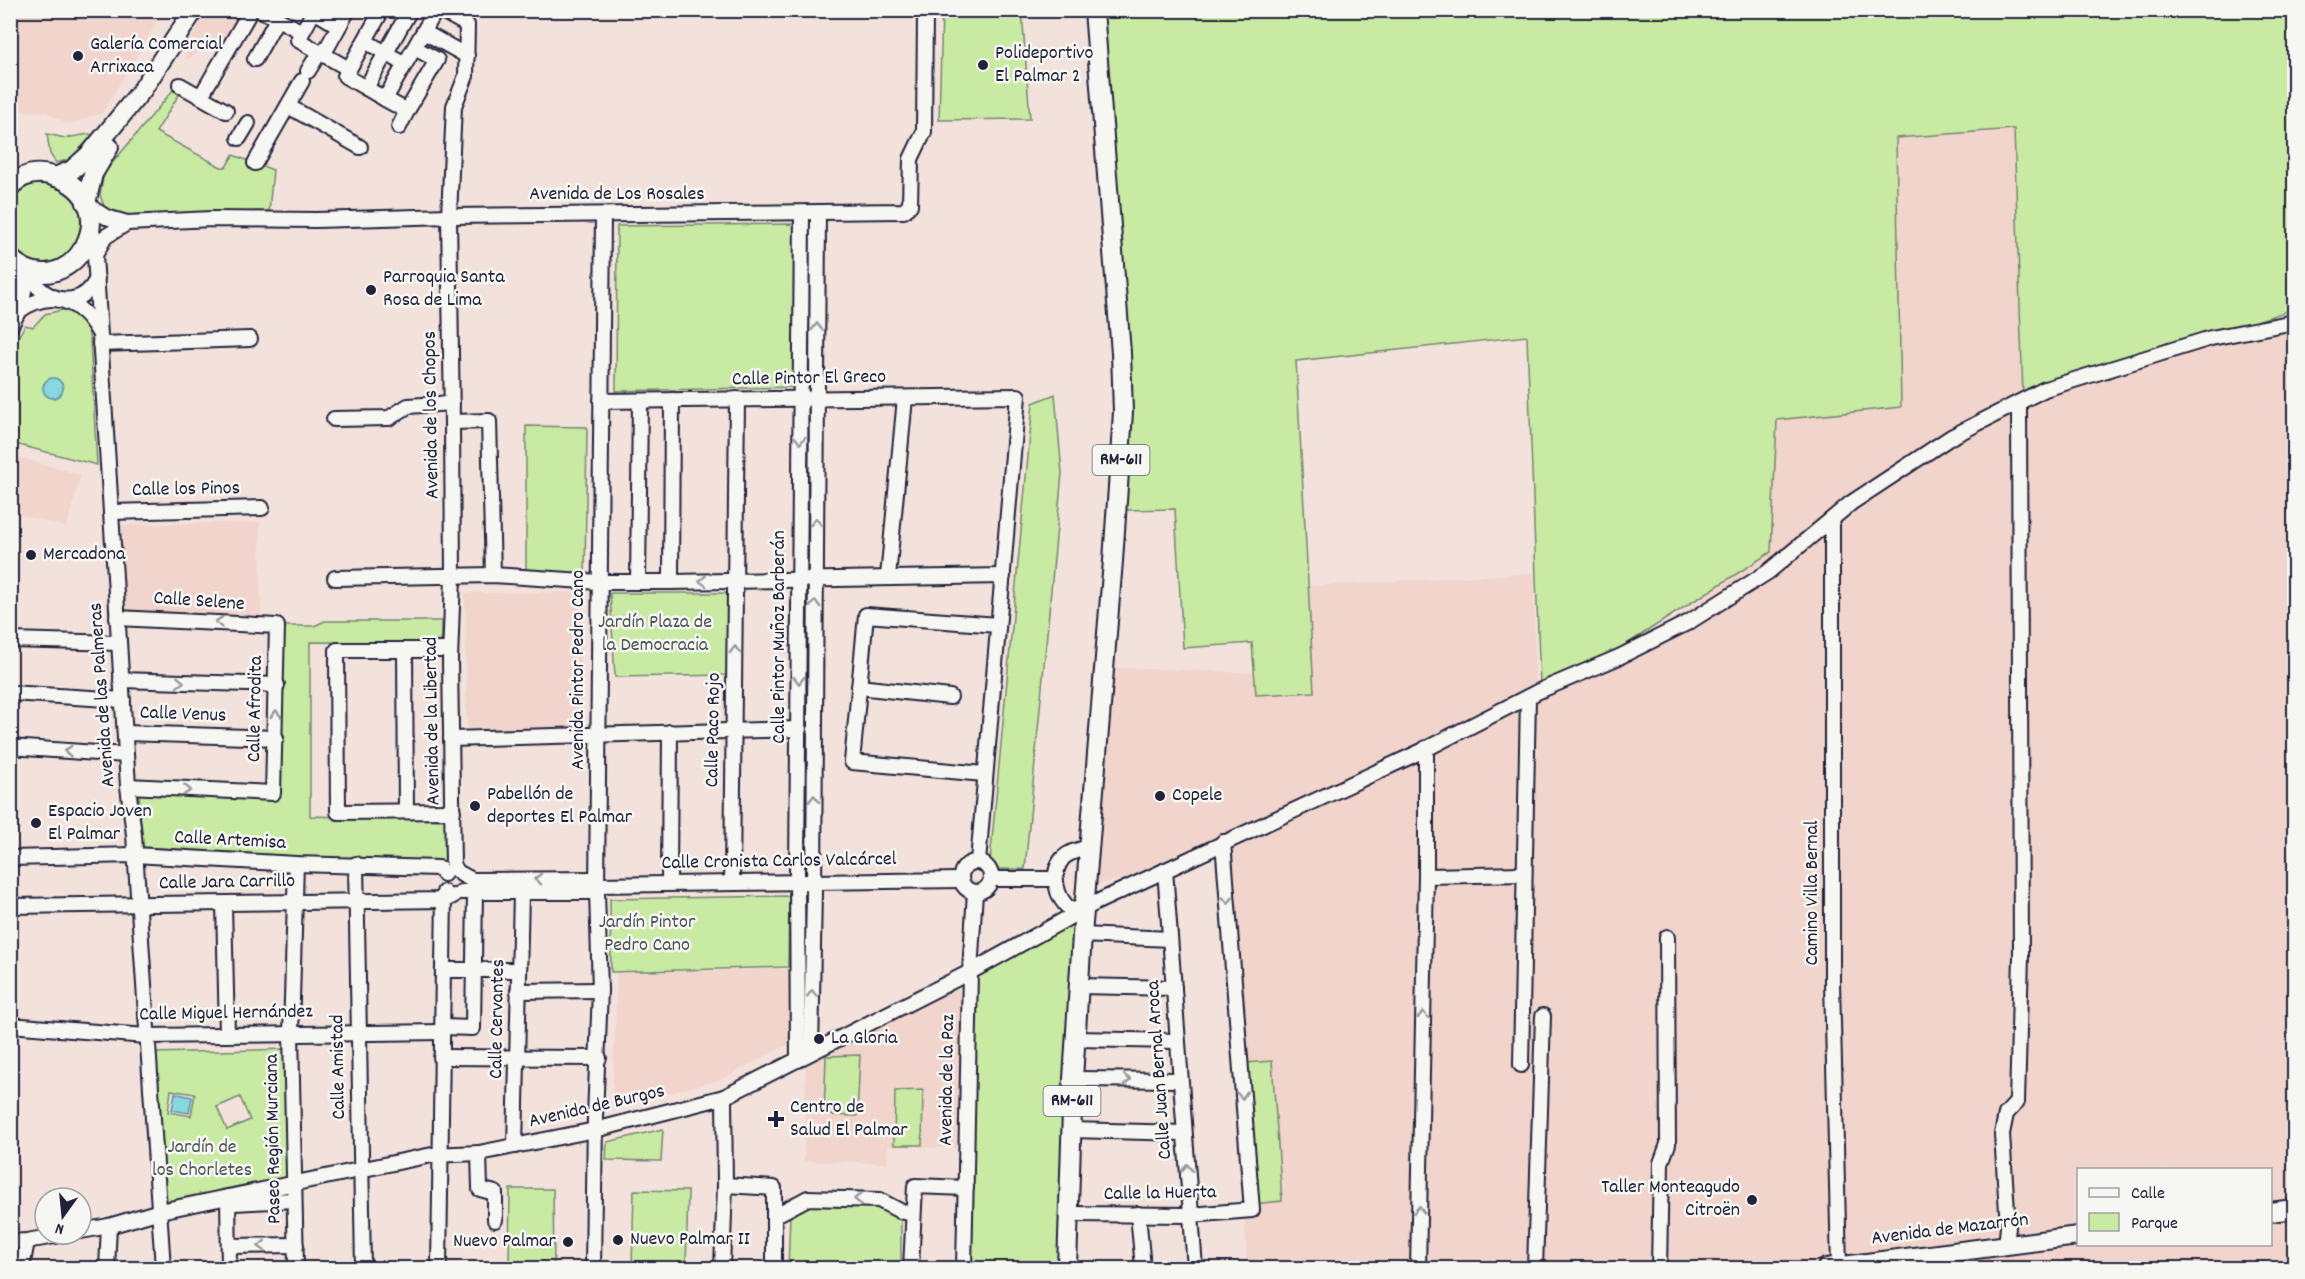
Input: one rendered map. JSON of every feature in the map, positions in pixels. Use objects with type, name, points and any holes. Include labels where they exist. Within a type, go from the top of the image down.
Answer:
[{"type":"main road","points":[[86,204],[95,168],[125,124],[142,90],[194,10]]},
{"type":"main road","name":"RM-611","points":[[1067,1269],[1073,1079],[1087,868],[1081,850],[1113,561],[1123,412],[1121,353],[1094,10]]},
{"type":"main road","points":[[55,177],[81,163],[142,90]]},
{"type":"main road","points":[[10,187],[28,175],[55,177],[74,188],[86,204],[91,224],[86,247],[69,264],[46,272],[30,270],[15,262]]},
{"type":"main road","points":[[2272,1212],[2295,1209]]},
{"type":"main road","name":"Avenida de Mazarrón","points":[[1833,1268],[2077,1236]]},
{"type":"street","points":[[201,96],[251,10]]},
{"type":"street","points":[[261,10],[277,19],[321,54],[349,69]]},
{"type":"street","points":[[255,163],[305,76],[348,10]]},
{"type":"street","points":[[382,10],[345,76],[407,111]]},
{"type":"street","points":[[366,88],[410,10]]},
{"type":"street","points":[[300,36],[314,11],[339,26]]},
{"type":"street","points":[[385,99],[424,32],[445,12]]},
{"type":"street","name":"Avenida de los Chopos","points":[[445,12],[467,25],[466,76],[454,106],[449,216],[453,577]]},
{"type":"street","name":"Avenida de Los Rosales","points":[[86,204],[106,217],[127,223],[212,219],[316,220],[449,216],[904,211],[910,205],[911,159],[924,132],[925,14]]},
{"type":"street","points":[[255,59],[277,19]]},
{"type":"street","points":[[424,32],[467,56]]},
{"type":"street","points":[[365,41],[405,64]]},
{"type":"street","points":[[399,127],[437,60],[415,48]]},
{"type":"street","points":[[180,85],[226,111]]},
{"type":"street","points":[[288,106],[360,147]]},
{"type":"street","points":[[239,138],[248,123]]},
{"type":"street","name":"Calle Pintor Muñoz Barberán","points":[[798,1060],[802,213]]},
{"type":"street","name":"Calle Pintor Muñoz Barberán","points":[[811,1053],[818,213]]},
{"type":"street","name":"Avenida Pintor Pedro Cano","points":[[593,1269],[600,990],[597,885],[603,215]]},
{"type":"street","points":[[95,255],[105,237],[127,223]]},
{"type":"street","name":"Avenida de las Palmeras","points":[[91,224],[97,278],[128,786],[163,1269]]},
{"type":"street","points":[[10,327],[19,311],[24,295],[24,278],[15,262]]},
{"type":"street","points":[[15,262],[39,288],[88,316],[100,339],[250,339]]},
{"type":"street","points":[[19,311],[30,304],[41,301],[75,299],[84,296],[92,288],[97,278]]},
{"type":"street","points":[[10,287],[41,301]]},
{"type":"street","name":"Avenida de Burgos","points":[[93,1229],[160,1211],[228,1200],[360,1170],[439,1156],[479,1153],[595,1130],[724,1097],[970,972],[1063,919],[1689,622],[1768,572],[1851,503],[1952,437],[2045,389],[2211,338],[2295,322]]},
{"type":"street","name":"Calle Pintor El Greco","points":[[601,401],[1018,396],[1003,576]]},
{"type":"street","points":[[888,577],[905,398]]},
{"type":"street","name":"Calle Paco Rojo","points":[[732,881],[737,399]]},
{"type":"street","points":[[671,582],[672,400]]},
{"type":"street","points":[[638,582],[640,401]]},
{"type":"street","points":[[334,419],[389,418],[408,406],[452,403]]},
{"type":"street","points":[[2006,1246],[2008,1227],[2002,1134],[2006,1114],[2017,1102],[2021,956],[2019,403]]},
{"type":"street","points":[[452,422],[489,422],[493,575]]},
{"type":"street","name":"Calle los Pinos","points":[[111,512],[262,508]]},
{"type":"street","name":"Camino Villa Bernal","points":[[1832,519],[1833,1268]]},
{"type":"street","points":[[335,578],[493,575],[599,582],[671,582],[1003,576],[978,862]]},
{"type":"street","name":"Avenida de la Libertad","points":[[453,577],[450,650],[453,871]]},
{"type":"street","points":[[984,774],[852,762],[859,687],[866,615],[998,625]]},
{"type":"street","name":"Calle Selene","points":[[117,618],[278,626]]},
{"type":"street","name":"Calle Afrodita","points":[[128,786],[273,793],[278,626]]},
{"type":"street","points":[[10,640],[119,644]]},
{"type":"street","points":[[450,650],[338,650],[338,812],[453,811]]},
{"type":"street","points":[[405,650],[406,812]]},
{"type":"street","points":[[122,680],[277,685]]},
{"type":"street","points":[[859,687],[950,697]]},
{"type":"street","points":[[10,693],[123,700]]},
{"type":"street","points":[[1521,1065],[1528,697]]},
{"type":"street","points":[[451,739],[599,736],[734,729],[799,729]]},
{"type":"street","points":[[669,883],[670,732]]},
{"type":"street","name":"Calle Venus","points":[[125,733],[276,738]]},
{"type":"street","points":[[10,747],[126,755]]},
{"type":"street","points":[[1418,1269],[1427,820],[1426,748]]},
{"type":"street","name":"Calle la Huerta","points":[[1069,1214],[1190,1215],[1252,1210],[1223,842]]},
{"type":"street","points":[[1081,850],[1064,857],[1059,864],[1055,879],[1065,905],[1070,909],[1084,909]]},
{"type":"street","name":"Calle Artemisa","points":[[10,858],[134,855],[296,864],[439,868],[453,871]]},
{"type":"street","points":[[978,862],[988,868],[991,879],[986,888],[975,892],[966,888],[962,880],[962,873],[965,867],[978,862]]},
{"type":"street","name":"Paseo Región Murciana","points":[[296,864],[291,1033],[296,1269]]},
{"type":"street","name":"Calle Amistad","points":[[356,864],[363,1269]]},
{"type":"street","name":"Calle Juan Bernal Aroca","points":[[1165,870],[1195,1269]]},
{"type":"street","points":[[439,1269],[439,1156],[443,970],[456,895],[465,883],[453,871],[440,883],[456,895],[473,970],[473,1028],[442,1030]]},
{"type":"street","name":"Calle Cronista Carlos Valcárcel","points":[[453,871],[472,880],[597,885],[732,881],[962,880]]},
{"type":"street","points":[[1426,876],[1524,874]]},
{"type":"street","points":[[991,879],[1055,879]]},
{"type":"street","name":"Calle Cronista Carlos Valcárcel","points":[[456,895],[521,893],[597,885]]},
{"type":"street","name":"Avenida de la Paz","points":[[964,1269],[970,972],[975,892]]},
{"type":"street","name":"Calle Cervantes","points":[[515,1146],[521,893]]},
{"type":"street","name":"Calle Jara Carrillo","points":[[10,906],[224,904],[456,895]]},
{"type":"street","points":[[224,904],[227,1034]]},
{"type":"street","points":[[1063,919],[1065,905]]},
{"type":"street","points":[[1082,935],[1170,939]]},
{"type":"street","points":[[1659,1269],[1661,1163],[1668,1144],[1667,937]]},
{"type":"street","points":[[443,970],[519,970]]},
{"type":"street","points":[[1079,986],[1174,988]]},
{"type":"street","points":[[518,992],[600,990]]},
{"type":"street","points":[[1535,1269],[1542,1016]]},
{"type":"street","name":"Calle Miguel Hernández","points":[[10,1025],[146,1036],[442,1030]]},
{"type":"street","points":[[1076,1039],[1178,1041]]},
{"type":"street","points":[[441,1057],[598,1058]]},
{"type":"street","points":[[1073,1079],[1180,1080]]},
{"type":"street","points":[[722,1269],[725,1185],[724,1097]]},
{"type":"street","points":[[1071,1130],[1184,1133]]},
{"type":"street","points":[[479,1153],[480,1189],[495,1193],[495,1220]]},
{"type":"street","points":[[480,1174],[494,1173]]},
{"type":"street","points":[[725,1185],[774,1188],[774,1269]]},
{"type":"street","points":[[911,1269],[915,1186],[966,1188]]},
{"type":"street","points":[[774,1216],[808,1198],[879,1200],[900,1211],[913,1214]]},
{"type":"street","points":[[229,1269],[228,1200],[294,1200]]},
{"type":"street","points":[[1138,1214],[1143,1269]]},
{"type":"street","points":[[107,1269],[109,1226]]},
{"type":"street","points":[[10,1242],[33,1240]]},
{"type":"street","points":[[22,1269],[27,1241]]},
{"type":"street","points":[[229,1246],[296,1245]]},
{"type":"shaded area","points":[[11,10],[164,11],[102,113],[66,123],[46,112],[18,111],[11,123]]},
{"type":"shaded area","points":[[207,11],[233,11],[239,25],[226,50],[199,52],[186,61],[187,47]]},
{"type":"shaded area","points":[[2014,129],[2023,396],[2294,313],[2294,1268],[1247,1268],[1225,851],[1078,890],[1092,667],[1295,674],[1295,587],[1534,573],[1535,681],[1539,691],[1619,657],[1771,552],[1777,420],[1901,406],[1896,138]]},
{"type":"shaded area","points":[[11,455],[81,475],[66,527],[11,512]]},
{"type":"shaded area","points":[[260,522],[261,617],[126,612],[120,525]]},
{"type":"shaded area","points":[[580,592],[581,728],[467,729],[465,593]]},
{"type":"shaded area","points":[[790,969],[791,1043],[722,1079],[612,1108],[617,973]]},
{"type":"shaded area","points":[[951,985],[962,993],[956,1148],[888,1146],[887,1163],[804,1161],[806,1060]]},
{"type":"green space","name":"Polideportivo El Palmar 2","points":[[942,11],[1022,11],[1030,119],[939,120]]},
{"type":"green space","points":[[1100,11],[2294,11],[2294,309],[2023,396],[2014,129],[1896,138],[1901,407],[1777,420],[1771,552],[1622,647],[1540,685],[1527,336],[1296,361],[1314,692],[1256,695],[1252,643],[1183,648],[1175,509],[1126,510],[1131,399]]},
{"type":"green space","points":[[174,89],[180,93],[156,132],[221,167],[226,167],[233,155],[273,170],[269,211],[120,215],[104,206],[100,195],[104,173]]},
{"type":"green space","points":[[47,134],[65,138],[93,135],[70,159],[56,163],[50,154]]},
{"type":"green space","points":[[44,181],[64,191],[75,200],[80,213],[83,235],[61,262],[40,265],[14,252],[11,248],[10,212],[14,195],[20,188]]},
{"type":"green space","points":[[806,217],[815,217],[812,395],[806,395]]},
{"type":"green space","points":[[796,224],[795,387],[616,391],[617,226]]},
{"type":"green space","points":[[62,310],[73,313],[81,319],[90,339],[97,465],[11,443],[11,350],[25,325],[33,327],[45,314]]},
{"type":"green space","points":[[1055,394],[1062,473],[1025,869],[996,869],[990,861],[1033,403]]},
{"type":"green space","points":[[805,405],[812,405],[810,576],[803,576]]},
{"type":"green space","points":[[526,426],[587,427],[585,577],[526,576]]},
{"type":"green space","points":[[803,586],[811,586],[808,879],[802,879]]},
{"type":"green space","name":"Jardín Plaza de la Democracia","points":[[610,593],[727,593],[727,675],[615,677]]},
{"type":"green space","points":[[325,621],[442,621],[441,643],[310,642],[310,816],[448,820],[448,865],[142,847],[139,791],[275,797],[280,626],[314,626]]},
{"type":"green space","points":[[802,888],[809,889],[807,1050],[801,1054]]},
{"type":"green space","name":"Jardín Pintor Pedro Cano","points":[[789,896],[788,967],[611,972],[610,899]]},
{"type":"green space","points":[[1075,922],[1057,1268],[972,1268],[976,977]]},
{"type":"green space","name":"Jardín de los Chorletes","points":[[285,1049],[288,1181],[166,1206],[156,1053]],"holes":[[[171,1090],[195,1094],[191,1116],[168,1112]],[[240,1097],[250,1120],[227,1130],[217,1107]]]},
{"type":"green space","points":[[860,1055],[857,1116],[824,1115],[826,1056]]},
{"type":"green space","points":[[1272,1061],[1282,1201],[1254,1204],[1245,1063]]},
{"type":"green space","points":[[923,1090],[922,1145],[894,1145],[895,1091]]},
{"type":"green space","points":[[663,1129],[661,1161],[606,1160],[607,1142]]},
{"type":"green space","points":[[510,1189],[553,1189],[554,1268],[509,1268]]},
{"type":"green space","points":[[634,1190],[688,1191],[686,1268],[632,1268]]},
{"type":"green space","points":[[811,1200],[877,1203],[901,1217],[901,1268],[788,1268],[790,1215]]},
{"type":"water","points":[[53,378],[60,381],[63,388],[60,395],[53,398],[46,395],[43,388],[46,381]]},
{"type":"water","points":[[175,1093],[192,1097],[189,1113],[172,1110]]},
{"type":"place","name":"Galería Comercial Arrixaca","points":[[78,56]]},
{"type":"place","name":"Polideportivo El Palmar 2","points":[[983,65]]},
{"type":"place","name":"Parroquia Santa Rosa de Lima","points":[[371,290]]},
{"type":"place","name":"Mercadona","points":[[31,555]]},
{"type":"place","name":"Copele","points":[[1160,796]]},
{"type":"place","name":"Pabellón de deportes El Palmar","points":[[475,806]]},
{"type":"place","name":"Espacio Joven El Palmar","points":[[36,823]]},
{"type":"place","name":"La Gloria","points":[[819,1039]]},
{"type":"place","name":"Centro de Salud El Palmar","points":[[776,1119]]},
{"type":"place","name":"Taller Monteagudo Citroën","points":[[1752,1200]]},
{"type":"place","name":"Nuevo Palmar II","points":[[618,1240]]},
{"type":"place","name":"Nuevo Palmar","points":[[568,1242]]}]
